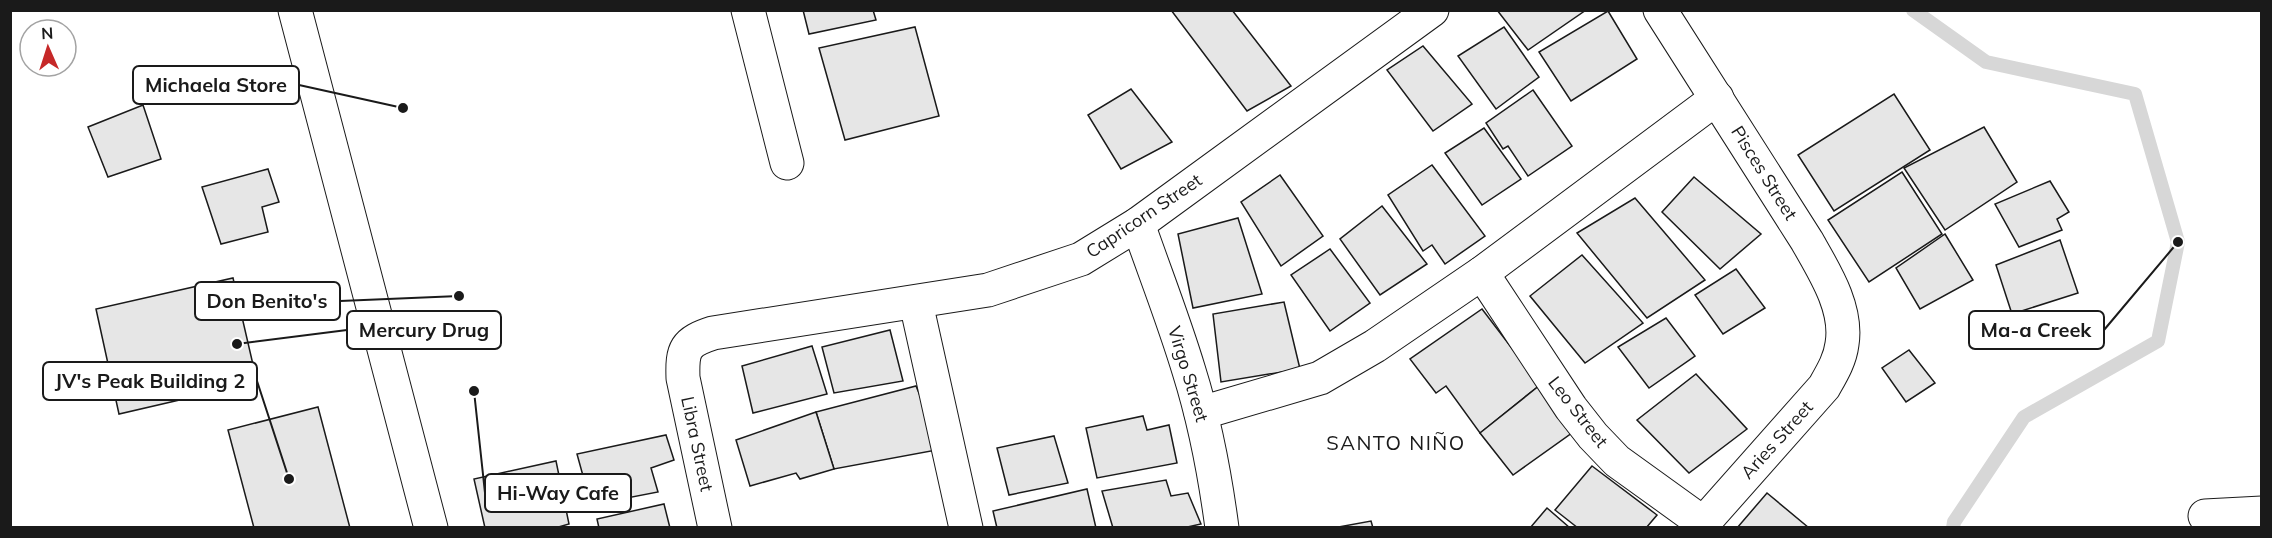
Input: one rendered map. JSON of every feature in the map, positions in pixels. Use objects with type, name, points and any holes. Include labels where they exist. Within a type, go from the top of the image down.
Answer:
[{"type":"street","points":[[295,10],[431,528]]},
{"type":"street","points":[[748,10],[787,163]]},
{"type":"street","name":"Capricorn Street","points":[[682,361],[686,347],[697,338],[713,333],[988,290],[1081,259],[1138,224],[1432,10]]},
{"type":"street","name":"Pisces Street","points":[[1660,10],[1826,273],[1843,326],[1842,345]]},
{"type":"street","points":[[1201,413],[1320,378],[1375,346],[1482,273],[1717,99]]},
{"type":"street","name":"Virgo Street","points":[[1138,224],[1189,371],[1201,413],[1216,482],[1222,528]]},
{"type":"street","name":"Leo Street","points":[[1482,273],[1571,408],[1593,436],[1617,461],[1701,525]]},
{"type":"street","points":[[916,303],[966,528]]},
{"type":"street","name":"Aries Street","points":[[1701,525],[1824,387],[1836,366],[1842,345]]},
{"type":"street","name":"Libra Street","points":[[682,361],[683,378],[715,528]]},
{"type":"street","points":[[2205,516],[2262,513]]},
{"type":"building","points":[[803,10],[873,10],[876,20],[809,34]]},
{"type":"building","points":[[1171,10],[1232,10],[1291,86],[1247,111]]},
{"type":"building","points":[[1497,10],[1586,10],[1528,50]]},
{"type":"building","points":[[1608,11],[1637,59],[1571,101],[1539,52]]},
{"type":"building","points":[[915,27],[939,116],[845,140],[819,48]]},
{"type":"building","points":[[1504,27],[1539,77],[1496,109],[1458,56]]},
{"type":"building","points":[[1423,46],[1472,104],[1433,131],[1387,70]]},
{"type":"building","points":[[1131,89],[1172,142],[1121,169],[1088,115]]},
{"type":"building","points":[[1533,90],[1572,146],[1528,176],[1508,146],[1503,149],[1486,123]]},
{"type":"building","points":[[1894,94],[1930,150],[1834,211],[1798,155]]},
{"type":"building","points":[[143,105],[161,159],[108,177],[88,127]]},
{"type":"building","points":[[1984,127],[2017,182],[1945,230],[1904,168]]},
{"type":"building","points":[[1484,128],[1521,179],[1482,205],[1445,153]]},
{"type":"building","points":[[1432,165],[1485,236],[1445,264],[1432,245],[1423,251],[1388,195]]},
{"type":"building","points":[[268,169],[279,202],[262,207],[268,232],[221,244],[202,187]]},
{"type":"building","points":[[1902,172],[1942,234],[1869,282],[1828,220]]},
{"type":"building","points":[[1280,175],[1323,236],[1281,266],[1241,202]]},
{"type":"building","points":[[1694,177],[1761,234],[1720,269],[1662,212]]},
{"type":"building","points":[[2050,181],[2069,212],[2057,219],[2062,230],[2019,247],[1995,204]]},
{"type":"building","points":[[1635,198],[1705,280],[1647,318],[1577,233]]},
{"type":"building","points":[[1382,206],[1427,264],[1380,295],[1340,239]]},
{"type":"building","points":[[1238,218],[1262,294],[1193,308],[1178,234]]},
{"type":"building","points":[[1945,234],[1973,280],[1920,309],[1896,268]]},
{"type":"building","points":[[2060,240],[2078,293],[2012,314],[1996,265]]},
{"type":"building","points":[[1330,249],[1370,303],[1330,331],[1291,275]]},
{"type":"building","points":[[1582,255],[1643,323],[1585,363],[1530,296]]},
{"type":"building","points":[[1736,269],[1765,308],[1723,334],[1695,295]]},
{"type":"building","points":[[233,278],[257,382],[119,414],[96,309]]},
{"type":"building","points":[[1284,302],[1300,369],[1221,382],[1213,314]]},
{"type":"building","points":[[1482,309],[1540,385],[1480,433],[1446,386],[1436,393],[1410,359]]},
{"type":"building","points":[[1666,318],[1695,356],[1649,388],[1618,347]]},
{"type":"building","points":[[890,330],[903,381],[834,393],[822,347]]},
{"type":"building","points":[[812,346],[827,394],[753,413],[742,366]]},
{"type":"building","points":[[1909,350],[1935,383],[1906,402],[1882,368]]},
{"type":"building","points":[[1696,374],[1747,429],[1689,473],[1637,420]]},
{"type":"building","points":[[1540,385],[1576,430],[1513,475],[1480,433]]},
{"type":"building","points":[[916,386],[942,449],[834,469],[816,412]]},
{"type":"building","points":[[318,407],[350,528],[254,528],[228,430]]},
{"type":"building","points":[[816,412],[834,469],[800,479],[796,473],[750,486],[736,440]]},
{"type":"building","points":[[1143,416],[1147,430],[1169,425],[1177,463],[1097,478],[1086,428]]},
{"type":"building","points":[[666,435],[674,460],[651,468],[658,492],[591,505],[577,454]]},
{"type":"building","points":[[1054,436],[1068,483],[1009,495],[997,448]]},
{"type":"building","points":[[556,461],[569,524],[555,528],[485,528],[474,479]]},
{"type":"building","points":[[1592,466],[1657,515],[1646,528],[1578,528],[1555,510]]},
{"type":"building","points":[[1166,480],[1171,496],[1188,493],[1201,524],[1183,528],[1113,528],[1102,491]]},
{"type":"building","points":[[1087,489],[1096,528],[997,528],[993,511]]},
{"type":"building","points":[[1767,493],[1809,528],[1737,528]]},
{"type":"building","points":[[664,504],[670,528],[599,528],[597,519]]},
{"type":"building","points":[[1547,508],[1570,528],[1530,528]]},
{"type":"building","points":[[1371,521],[1373,528],[1333,528]]},
{"type":"waterway","points":[[1913,10],[1986,62],[2135,94],[2178,242],[2158,341],[2024,417],[1954,522],[1953,528]]},
{"type":"place","name":"Michaela Store","points":[[403,108]]},
{"type":"place","name":"Ma-a Creek","points":[[2178,242]]},
{"type":"place","name":"Don Benito's","points":[[459,296]]},
{"type":"place","name":"Mercury Drug","points":[[237,344]]},
{"type":"place","name":"Hi-Way Cafe","points":[[474,391]]},
{"type":"place","name":"JV's Peak Building 2","points":[[289,479]]},
{"type":"district","name":"SANTO NIÑO","points":[[1396,443]]}]
